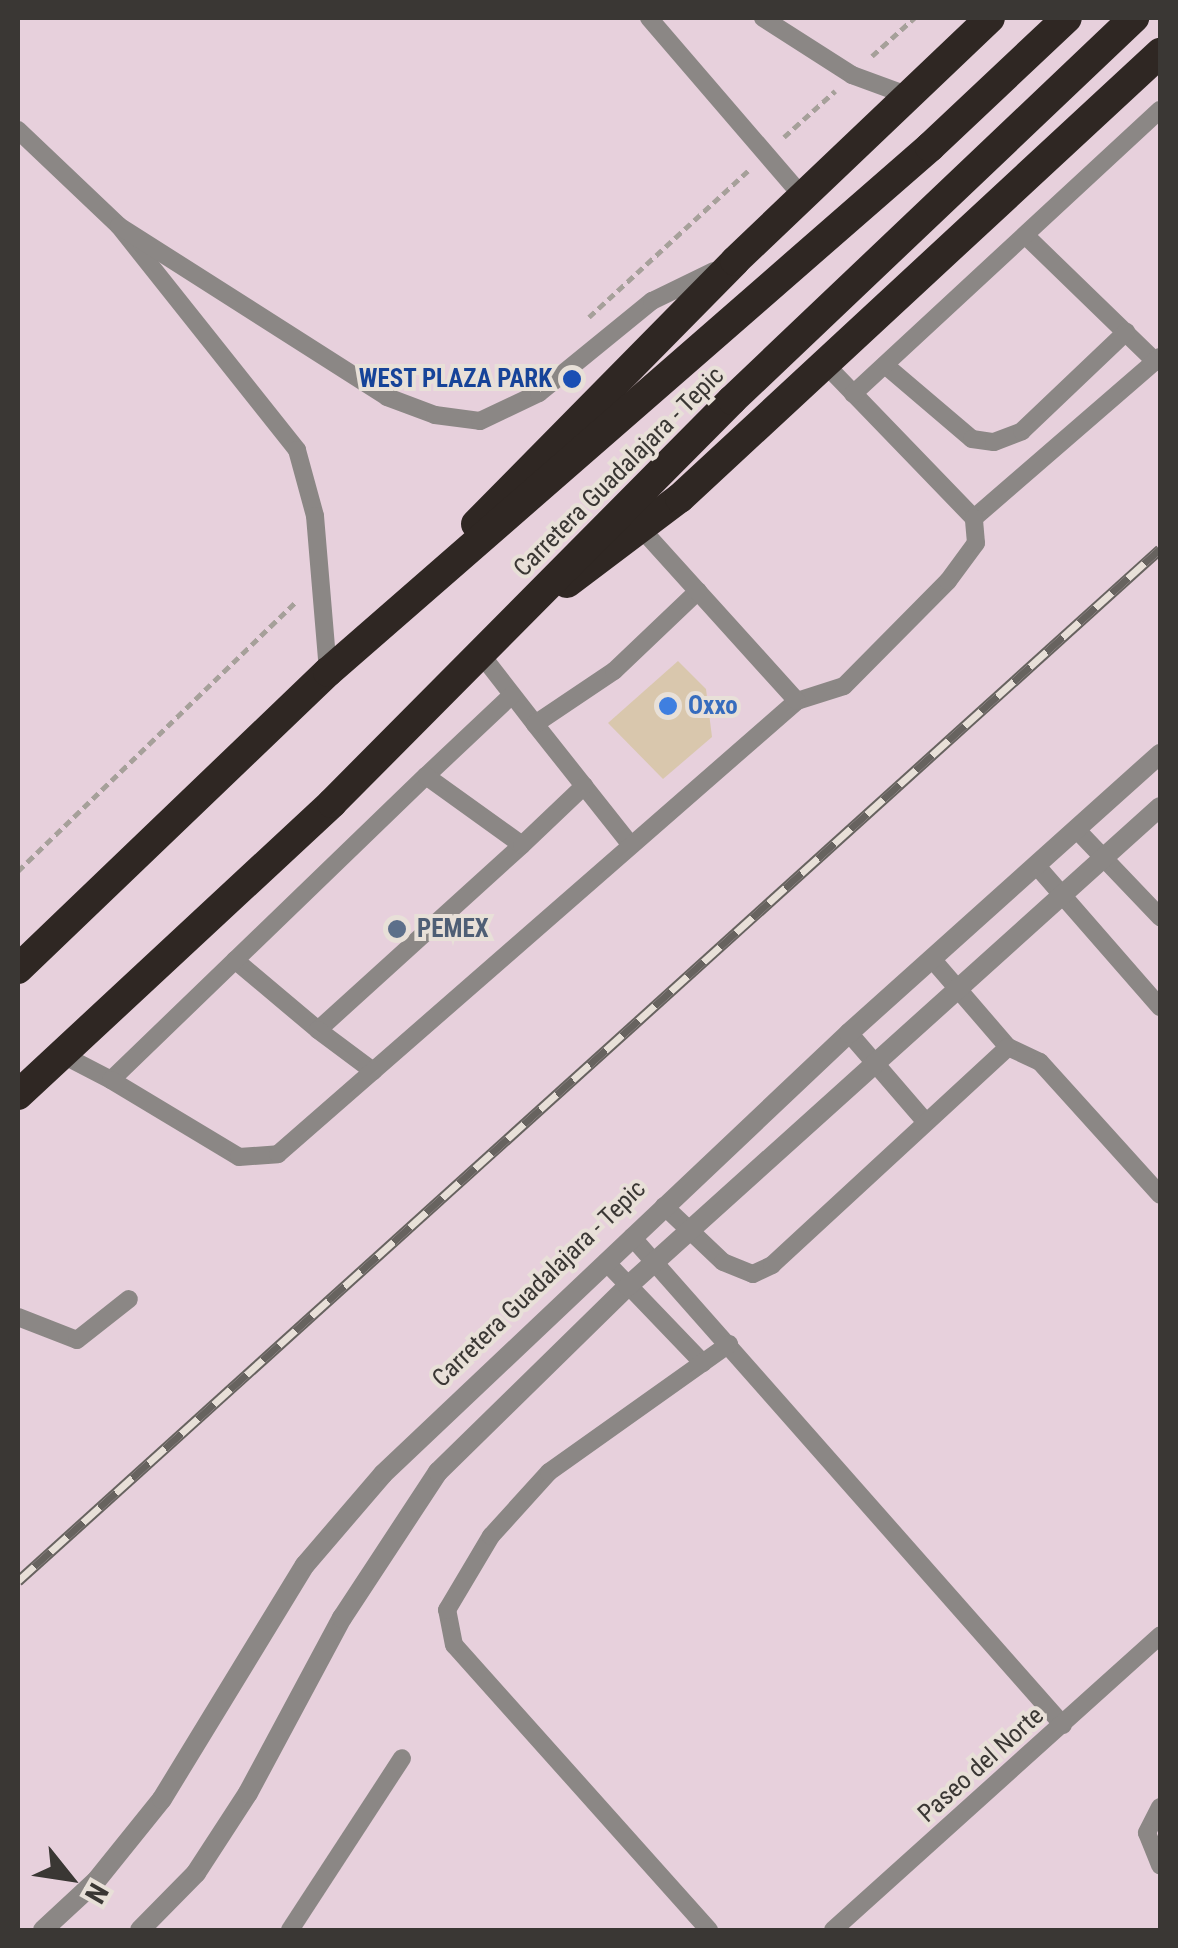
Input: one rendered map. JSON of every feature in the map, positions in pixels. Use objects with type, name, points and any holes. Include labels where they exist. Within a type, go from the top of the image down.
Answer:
[{"type":"highway","points":[[372,632],[735,260],[990,18]]},
{"type":"highway","name":"Carretera Guadalajara - Tepic","points":[[18,970],[372,632],[930,147],[1067,18]]},
{"type":"highway","name":"Carretera Guadalajara - Tepic","points":[[18,1095],[332,802],[622,508],[1134,18]]},
{"type":"highway","points":[[529,604],[643,531],[1160,52]]},
{"type":"street","name":"Carretera Guadalajara - Tepic","points":[[43,1930],[96,1881],[162,1799],[305,1566],[383,1474],[848,1033],[1160,754]]},
{"type":"street","points":[[140,1930],[196,1872],[248,1793],[342,1618],[438,1472],[654,1262],[1160,806]]},
{"type":"lane","points":[[649,18],[803,197]]},
{"type":"lane","points":[[763,18],[852,76],[909,96]]},
{"type":"lane","points":[[853,394],[1160,110]]},
{"type":"lane","points":[[18,130],[119,226],[297,450],[315,516],[328,672]]},
{"type":"lane","points":[[119,226],[387,397],[435,415],[480,421],[540,392],[652,301],[735,260]]},
{"type":"lane","points":[[974,518],[1158,359],[1026,236]]},
{"type":"lane","points":[[886,365],[972,439],[994,442],[1022,430],[1126,332]]},
{"type":"lane","points":[[61,1054],[238,1156],[264,1158],[278,1154],[797,701],[844,686],[948,581],[976,543],[974,518],[826,365]]},
{"type":"lane","points":[[622,508],[797,701]]},
{"type":"lane","points":[[534,724],[614,671],[698,591]]},
{"type":"lane","points":[[480,653],[630,844]]},
{"type":"lane","points":[[111,1080],[512,695]]},
{"type":"lane","points":[[426,776],[522,845]]},
{"type":"lane","points":[[318,1030],[584,786]]},
{"type":"lane","points":[[1076,829],[1160,918]]},
{"type":"lane","points":[[1036,865],[1160,1007]]},
{"type":"lane","points":[[932,959],[1008,1047],[1040,1062],[1160,1195]]},
{"type":"lane","points":[[235,960],[373,1071]]},
{"type":"lane","points":[[848,1033],[925,1121]]},
{"type":"lane","points":[[664,1206],[723,1262],[754,1274],[772,1265],[1008,1047]]},
{"type":"lane","points":[[632,1237],[1064,1725]]},
{"type":"lane","points":[[606,1262],[702,1364]]},
{"type":"lane","points":[[18,1317],[77,1340],[128,1299]]},
{"type":"lane","points":[[709,1930],[454,1645],[447,1610],[491,1536],[549,1472],[730,1344]]},
{"type":"lane","name":"Paseo del Norte","points":[[833,1930],[1160,1636]]},
{"type":"lane","points":[[290,1930],[402,1758]]},
{"type":"lane","points":[[1160,1808],[1147,1833],[1160,1865]]},
{"type":"path","points":[[584,322],[914,18]]},
{"type":"path","points":[[18,871],[296,602]]},
{"type":"shaded area","points":[[18,18],[1160,18],[1160,1930],[18,1930]]},
{"type":"building","name":"Oxxo","points":[[678,661],[706,689],[712,737],[663,779],[608,723]]},
{"type":"railway","points":[[18,1581],[1160,549]]},
{"type":"place","name":"WEST PLAZA PARK","points":[[572,379]]},
{"type":"place","name":"Oxxo","points":[[668,706]]},
{"type":"place","name":"PEMEX","points":[[397,929]]}]
